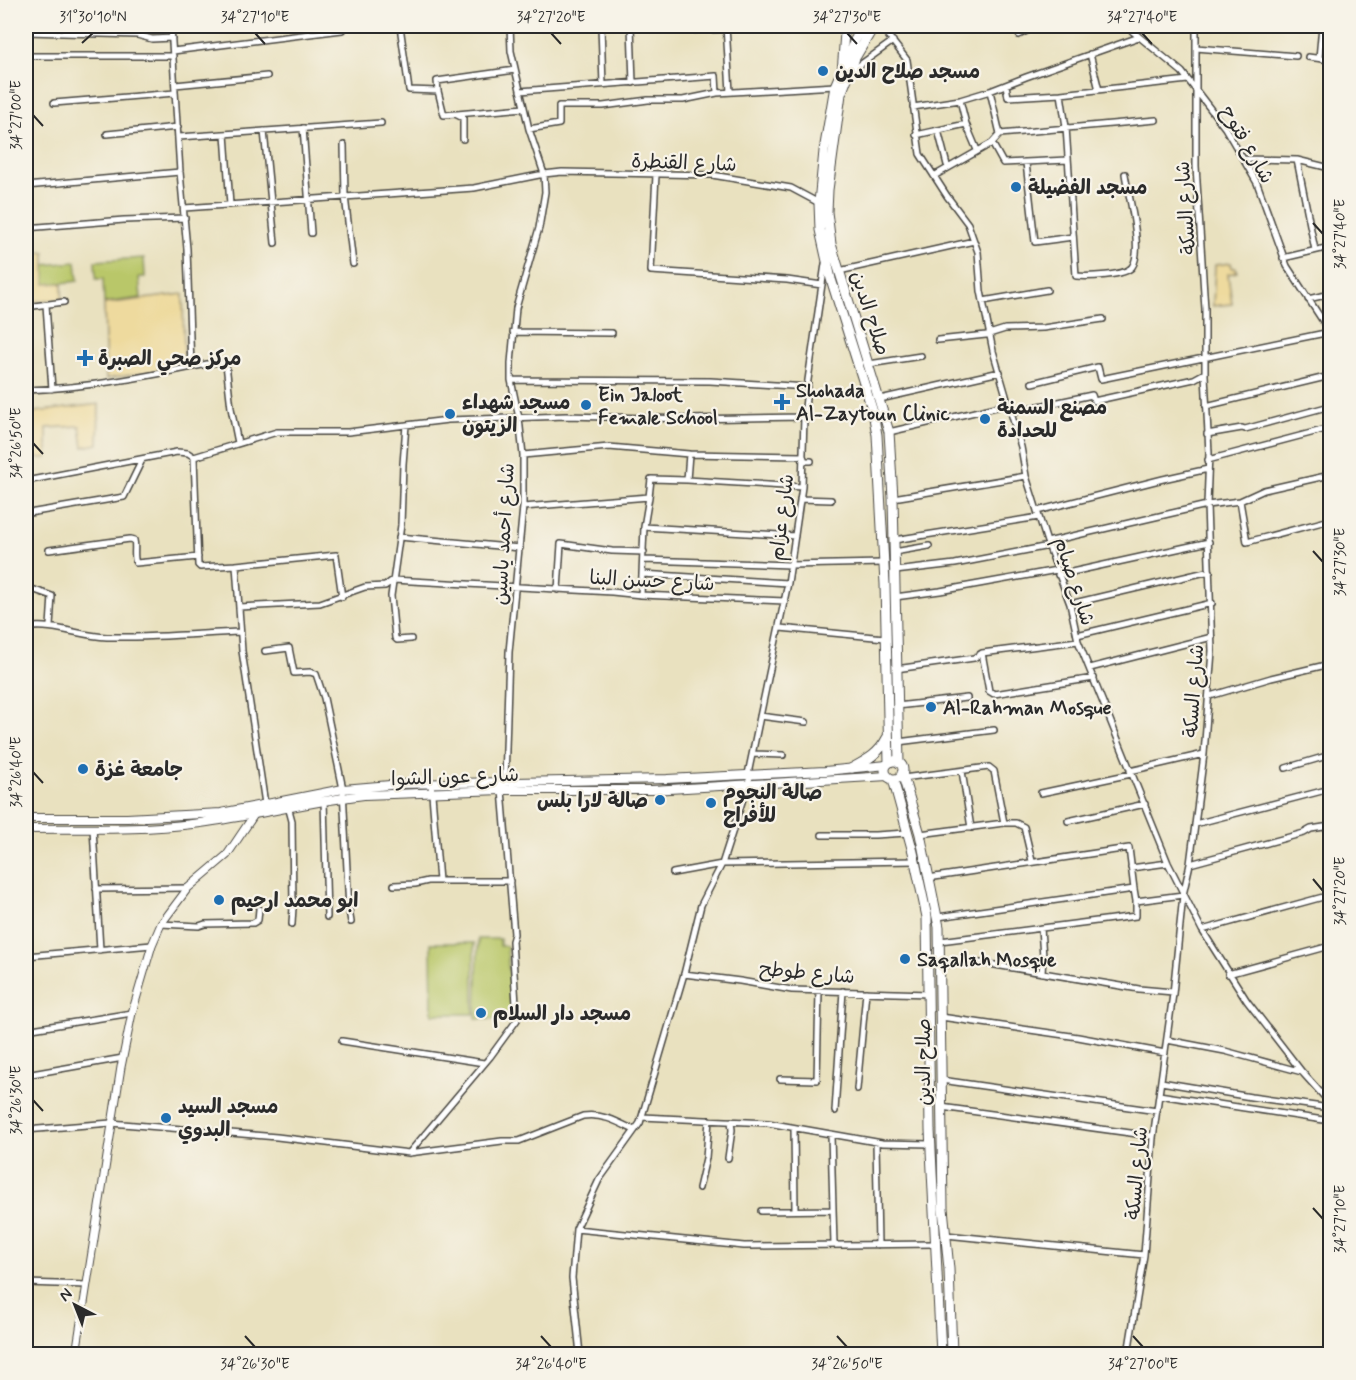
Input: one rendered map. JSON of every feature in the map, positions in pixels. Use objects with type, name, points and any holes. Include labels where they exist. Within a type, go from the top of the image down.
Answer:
[{"type":"highway","name":"صلاح الدين","points":[[864,26],[845,72],[828,190],[827,212],[831,244],[889,432],[893,498],[899,763]]},
{"type":"highway","name":"صلاح الدين","points":[[876,26],[836,86],[824,152],[819,203],[820,230],[826,260],[873,412],[877,435],[884,563],[888,764]]},
{"type":"highway","points":[[852,768],[882,749],[888,736]]},
{"type":"highway","points":[[894,761],[899,763],[902,768],[897,777],[885,771],[888,764],[894,761]]},
{"type":"highway","name":"صلاح الدين","points":[[897,777],[927,917],[930,1144],[941,1354]]},
{"type":"highway","name":"صلاح الدين","points":[[897,777],[920,834],[938,917],[941,965],[943,1208],[952,1354]]},
{"type":"main road","points":[[845,26],[845,72]]},
{"type":"main road","name":"شارع عون الشوا","points":[[26,829],[190,825],[253,816],[343,792],[431,782],[667,779],[888,764]]},
{"type":"main road","name":"شارع عون الشوا","points":[[343,792],[364,795],[502,790],[652,790],[897,777]]},
{"type":"main road","name":"شارع عون الشوا","points":[[26,818],[127,819],[221,813],[284,800],[322,797]]},
{"type":"street","points":[[171,26],[185,218],[191,367]]},
{"type":"street","points":[[400,26],[410,90],[438,91]]},
{"type":"street","name":"شارع أحمد ياسين","points":[[502,790],[505,781],[509,652],[523,507],[523,455],[519,418],[511,380],[513,332],[518,301],[544,209],[543,174],[529,129],[515,70],[511,51],[510,26]]},
{"type":"street","points":[[601,26],[603,85]]},
{"type":"street","points":[[631,26],[633,83]]},
{"type":"street","name":"شارع صيام","points":[[876,26],[886,33],[907,60],[920,154],[968,224],[978,252],[989,333],[1026,476],[1070,604],[1078,638],[1168,864],[1228,974],[1302,1072],[1330,1105]]},
{"type":"street","points":[[886,33],[891,26]]},
{"type":"street","points":[[1019,35],[1037,26]]},
{"type":"street","name":"شارع فتوح","points":[[1126,26],[1182,72],[1225,128],[1257,183],[1283,258],[1330,332]]},
{"type":"street","name":"شارع السكة","points":[[1128,1354],[1144,1256],[1153,1138],[1210,696],[1212,603],[1204,274],[1196,166],[1196,26]]},
{"type":"street","points":[[1319,58],[1322,26]]},
{"type":"street","points":[[673,31],[726,27],[730,92]]},
{"type":"street","points":[[26,56],[173,53],[342,30]]},
{"type":"street","points":[[26,32],[137,34],[152,39],[172,38]]},
{"type":"street","points":[[913,107],[960,100],[990,91],[1139,37]]},
{"type":"street","points":[[845,72],[892,41]]},
{"type":"street","points":[[1196,48],[1296,56]]},
{"type":"street","points":[[1090,54],[1100,90]]},
{"type":"street","points":[[1308,57],[1330,60]]},
{"type":"street","points":[[515,70],[436,81],[438,91],[444,115],[524,108]]},
{"type":"street","points":[[175,85],[267,76]]},
{"type":"street","points":[[520,91],[716,76],[717,93]]},
{"type":"street","points":[[1006,85],[1008,97],[1061,94],[1188,80]]},
{"type":"street","points":[[529,129],[559,124],[559,106],[603,106],[648,100],[683,100],[717,93],[836,86]]},
{"type":"street","points":[[990,91],[1000,134]]},
{"type":"street","points":[[54,103],[175,93]]},
{"type":"street","points":[[1061,94],[1066,127],[1076,276],[1090,277],[1122,272],[1133,266],[1137,248],[1125,174]]},
{"type":"street","points":[[960,100],[966,124],[977,150]]},
{"type":"street","points":[[455,114],[462,118],[463,139]]},
{"type":"street","points":[[934,176],[992,143],[1000,134],[1156,120]]},
{"type":"street","points":[[178,137],[381,123]]},
{"type":"street","points":[[916,135],[966,124]]},
{"type":"street","points":[[107,134],[178,127]]},
{"type":"street","points":[[303,128],[311,232]]},
{"type":"street","points":[[264,130],[275,243]]},
{"type":"street","points":[[938,130],[947,165]]},
{"type":"street","points":[[225,134],[230,206]]},
{"type":"street","points":[[992,143],[1003,163],[1068,160]]},
{"type":"street","points":[[344,145],[345,196],[353,264]]},
{"type":"street","points":[[1244,159],[1297,159],[1330,168]]},
{"type":"street","points":[[1297,159],[1315,250]]},
{"type":"street","points":[[1026,163],[1035,242],[1073,237]]},
{"type":"street","points":[[26,186],[180,172]]},
{"type":"street","name":"شارع القنطرة","points":[[184,208],[474,188],[562,172],[712,175],[791,188],[819,203]]},
{"type":"street","points":[[656,175],[651,271],[787,280],[822,285]]},
{"type":"street","points":[[26,228],[124,219],[185,218]]},
{"type":"street","points":[[839,271],[974,241]]},
{"type":"street","points":[[1283,258],[1330,248]]},
{"type":"street","name":"شارع عزام","points":[[576,1229],[599,1180],[642,1117],[684,974],[701,905],[722,864],[748,784],[760,716],[780,628],[795,536],[802,487],[804,417],[826,260]]},
{"type":"street","points":[[983,301],[1047,290]]},
{"type":"street","points":[[1308,299],[1330,294]]},
{"type":"street","points":[[26,307],[64,302]]},
{"type":"street","points":[[46,304],[51,389]]},
{"type":"street","points":[[938,340],[986,335],[1005,329],[1043,328],[1102,319]]},
{"type":"street","points":[[513,332],[612,333]]},
{"type":"street","points":[[1032,383],[1098,368],[1101,379],[1330,332]]},
{"type":"street","points":[[869,364],[921,356]]},
{"type":"street","points":[[26,390],[114,381],[217,362],[226,364],[238,443]]},
{"type":"street","points":[[880,399],[1000,372]]},
{"type":"street","points":[[1011,412],[1092,395],[1094,401],[1194,379],[1205,373]]},
{"type":"street","points":[[1206,406],[1330,376]]},
{"type":"street","points":[[511,380],[710,381],[808,387]]},
{"type":"street","points":[[889,432],[1009,404]]},
{"type":"street","points":[[1207,434],[1273,423],[1330,406]]},
{"type":"street","points":[[194,457],[277,432],[348,432],[448,420],[566,416],[689,419],[804,417]]},
{"type":"street","points":[[406,425],[402,525],[393,580],[391,610],[395,638],[397,640],[411,639]]},
{"type":"street","points":[[1208,460],[1330,428]]},
{"type":"street","points":[[523,455],[587,447],[609,447],[689,454],[803,456],[805,461],[810,461]]},
{"type":"street","points":[[26,481],[177,452],[188,453],[194,457]]},
{"type":"street","points":[[687,480],[689,454]]},
{"type":"street","points":[[194,457],[198,566],[236,565],[336,555],[342,597]]},
{"type":"street","points":[[29,513],[124,497],[142,460]]},
{"type":"street","points":[[894,540],[1038,514],[1163,479],[1208,469]]},
{"type":"street","points":[[895,571],[955,564],[1048,544],[1208,506],[1240,501],[1264,490],[1330,475]]},
{"type":"street","points":[[893,498],[1026,476]]},
{"type":"street","points":[[641,595],[644,527],[651,479],[802,487]]},
{"type":"street","points":[[523,507],[649,497]]},
{"type":"street","points":[[800,499],[831,500]]},
{"type":"street","points":[[1240,501],[1247,542],[1330,520]]},
{"type":"street","points":[[644,527],[795,536]]},
{"type":"street","points":[[399,537],[520,548]]},
{"type":"street","points":[[49,550],[130,538],[134,540],[136,563],[198,557]]},
{"type":"street","points":[[895,597],[1058,572],[1209,542]]},
{"type":"street","points":[[558,590],[561,544],[602,550],[644,552]]},
{"type":"street","points":[[894,552],[930,546]]},
{"type":"street","points":[[644,560],[790,565],[884,563]]},
{"type":"street","points":[[76,1354],[123,1058],[132,1013],[152,945],[161,924],[188,888],[227,855],[253,816],[265,804],[255,749],[240,632],[236,565]]},
{"type":"street","points":[[1070,604],[1210,570]]},
{"type":"street","points":[[642,574],[788,583]]},
{"type":"street","name":"شارع حسن البنا","points":[[239,607],[320,603],[365,587],[385,586],[393,580],[785,601]]},
{"type":"street","points":[[26,589],[51,596],[50,626]]},
{"type":"street","points":[[896,669],[974,658],[982,653],[1078,638],[1212,603]]},
{"type":"street","points":[[26,628],[50,626],[105,637],[158,637],[240,632]]},
{"type":"street","points":[[780,628],[885,638]]},
{"type":"street","points":[[1090,668],[1212,638]]},
{"type":"street","points":[[265,651],[289,648],[294,673],[316,674],[324,699],[343,792],[348,910],[351,922]]},
{"type":"street","points":[[982,653],[989,691],[994,694],[1094,678]]},
{"type":"street","points":[[1210,696],[1330,664]]},
{"type":"street","points":[[897,706],[967,698]]},
{"type":"street","points":[[760,716],[806,722]]},
{"type":"street","points":[[898,742],[994,730]]},
{"type":"street","points":[[753,754],[783,755]]},
{"type":"street","points":[[1041,793],[1204,754]]},
{"type":"street","points":[[1286,768],[1330,755]]},
{"type":"street","points":[[897,777],[989,767],[994,771],[1004,823]]},
{"type":"street","points":[[962,771],[971,828]]},
{"type":"street","points":[[431,782],[439,881]]},
{"type":"street","points":[[409,1153],[517,1020],[510,881],[502,790]]},
{"type":"street","points":[[1195,824],[1322,791]]},
{"type":"street","points":[[322,797],[327,917]]},
{"type":"street","points":[[284,800],[289,808],[292,821],[292,924]]},
{"type":"street","points":[[1068,821],[1145,804]]},
{"type":"street","points":[[920,834],[1016,823],[1024,826],[1032,861]]},
{"type":"street","points":[[1190,864],[1304,833],[1311,829],[1330,826]]},
{"type":"street","points":[[93,828],[100,950]]},
{"type":"street","points":[[822,835],[866,836],[908,832]]},
{"type":"street","points":[[928,878],[1129,848],[1136,916],[940,941]]},
{"type":"street","points":[[673,873],[722,864],[915,861]]},
{"type":"street","points":[[1131,868],[1168,864]]},
{"type":"street","points":[[394,885],[439,881],[510,881]]},
{"type":"street","points":[[96,889],[188,888]]},
{"type":"street","points":[[938,917],[1134,889]]},
{"type":"street","points":[[1136,902],[1184,895]]},
{"type":"street","points":[[1202,930],[1323,897]]},
{"type":"street","points":[[161,924],[199,926],[253,923],[258,920],[258,909]]},
{"type":"street","points":[[1041,928],[1042,973]]},
{"type":"street","points":[[26,956],[152,945]]},
{"type":"street","points":[[1228,974],[1330,946]]},
{"type":"street","points":[[941,965],[983,963],[1139,989],[1173,992]]},
{"type":"street","name":"شارع طوطح","points":[[684,974],[792,990],[929,994]]},
{"type":"street","points":[[780,1080],[817,1080],[819,991]]},
{"type":"street","points":[[835,1111],[843,991]]},
{"type":"street","points":[[857,1089],[866,992]]},
{"type":"street","points":[[26,1029],[132,1013]]},
{"type":"street","points":[[941,1017],[1078,1037],[1165,1053]]},
{"type":"street","points":[[1167,1040],[1225,1051],[1302,1072]]},
{"type":"street","points":[[342,1041],[484,1063]]},
{"type":"street","points":[[26,1075],[123,1058]]},
{"type":"street","points":[[941,1080],[1157,1111]]},
{"type":"street","points":[[1161,1082],[1251,1097],[1330,1105]]},
{"type":"street","points":[[1159,1095],[1330,1121]]},
{"type":"street","points":[[941,1107],[1152,1136],[1153,1138]]},
{"type":"street","points":[[26,1146],[26,1130],[111,1124],[277,1137],[409,1153],[502,1141],[519,1141],[591,1115],[618,1122],[634,1130]]},
{"type":"street","points":[[642,1117],[768,1123],[876,1142],[930,1144]]},
{"type":"street","points":[[699,1188],[706,1158],[709,1120]]},
{"type":"street","points":[[728,1158],[732,1130],[730,1121]]},
{"type":"street","points":[[794,1128],[795,1209]]},
{"type":"street","points":[[831,1135],[834,1245]]},
{"type":"street","points":[[876,1142],[878,1245]]},
{"type":"street","points":[[761,1211],[833,1210]]},
{"type":"street","points":[[580,1354],[572,1278],[576,1229],[744,1246],[935,1244]]},
{"type":"street","points":[[946,1235],[1144,1256]]},
{"type":"street","points":[[26,1283],[87,1285]]},
{"type":"green space","points":[[144,258],[145,277],[139,277],[141,298],[104,303],[103,279],[96,279],[95,261]]},
{"type":"green space","points":[[76,262],[78,281],[45,285],[44,265]]},
{"type":"green space","points":[[478,939],[500,939],[500,946],[507,946],[512,1020],[476,1019]]},
{"type":"green space","points":[[431,943],[474,943],[474,1014],[432,1014]]},
{"type":"sand","points":[[30,242],[34,253],[45,252],[45,284],[62,283],[62,299],[26,302],[26,243]]},
{"type":"sand","points":[[1231,263],[1232,268],[1236,268],[1237,272],[1228,274],[1232,304],[1213,306],[1215,265]]},
{"type":"sand","points":[[183,294],[184,364],[180,367],[106,379],[104,304]]},
{"type":"sand","points":[[99,404],[98,444],[83,447],[80,426],[47,428],[47,458],[26,458],[26,412]]},
{"type":"place","name":"مسجد صلاح الدين","points":[[823,71]]},
{"type":"place","name":"مسجد الفضيلة","points":[[1016,187]]},
{"type":"place","name":"مركز صحي الصبرة","points":[[85,358]]},
{"type":"place","name":"Shohada Al-Zaytoun Clinic","points":[[782,402]]},
{"type":"place","name":"Ein Jaloot Female School","points":[[586,405]]},
{"type":"place","name":"مسجد شهداء الزيتون","points":[[450,414]]},
{"type":"place","name":"مصنع السمنة للحدادة","points":[[985,419]]},
{"type":"place","name":"Al-Rahman Mosque","points":[[931,707]]},
{"type":"place","name":"جامعة غزة","points":[[83,769]]},
{"type":"place","name":"صالة لارا بلس","points":[[660,800]]},
{"type":"place","name":"صالة النجوم للأفراح","points":[[711,803]]},
{"type":"place","name":"ابو محمد ارحيم","points":[[219,900]]},
{"type":"place","name":"Saqallah Mosque","points":[[905,959]]},
{"type":"place","name":"مسجد دار السلام","points":[[481,1013]]},
{"type":"place","name":"مسجد السيد البدوي","points":[[166,1118]]}]
